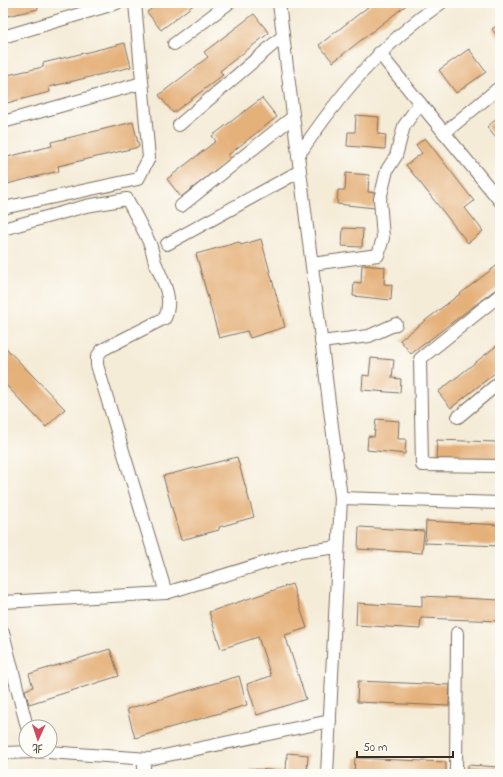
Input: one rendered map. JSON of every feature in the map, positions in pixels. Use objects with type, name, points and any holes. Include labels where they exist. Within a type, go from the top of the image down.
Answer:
[{"type":"street","points":[[3,37],[117,3]]},
{"type":"street","points":[[3,208],[138,179],[149,158],[135,3]]},
{"type":"street","points":[[174,44],[229,3]]},
{"type":"street","points":[[279,3],[341,498],[327,774]]},
{"type":"street","points":[[298,156],[328,111],[379,53],[413,23],[441,3]]},
{"type":"street","points":[[180,125],[283,36]]},
{"type":"street","points":[[379,53],[500,201]]},
{"type":"street","points":[[3,122],[142,83]]},
{"type":"street","points":[[444,133],[500,87]]},
{"type":"street","points":[[312,264],[378,255],[383,238],[380,199],[387,170],[396,156],[404,126],[420,103]]},
{"type":"street","points":[[181,206],[293,117]]},
{"type":"street","points":[[168,244],[300,171]]},
{"type":"street","points":[[3,229],[86,206],[127,199],[150,245],[155,262],[164,279],[168,299],[168,311],[165,318],[102,350],[97,357],[97,365],[166,593]]},
{"type":"street","points":[[500,295],[420,359],[422,465],[500,466]]},
{"type":"street","points":[[321,342],[369,336],[396,324]]},
{"type":"street","points":[[458,417],[500,382]]},
{"type":"street","points":[[341,498],[500,503]]},
{"type":"street","points":[[3,602],[166,593],[300,552],[338,547]]},
{"type":"street","points":[[3,633],[25,719]]},
{"type":"street","points":[[456,774],[457,633]]},
{"type":"street","points":[[58,754],[144,759],[330,721]]},
{"type":"street","points":[[3,753],[18,753]]},
{"type":"street","points":[[144,759],[144,774]]},
{"type":"building","points":[[3,3],[40,4],[37,4],[38,9],[3,17]]},
{"type":"building","points":[[159,3],[196,3],[161,30],[147,12]]},
{"type":"building","points":[[373,3],[409,3],[333,62],[319,45]]},
{"type":"building","points":[[254,14],[269,33],[220,71],[223,75],[173,113],[159,95],[208,57],[204,52]]},
{"type":"building","points":[[500,23],[500,40],[492,29]]},
{"type":"building","points":[[125,43],[131,67],[49,87],[50,92],[3,104],[3,76],[43,67],[43,63]]},
{"type":"building","points":[[469,49],[486,72],[456,93],[439,70]]},
{"type":"building","points":[[262,98],[277,117],[228,155],[230,159],[181,197],[167,179],[216,141],[212,136]]},
{"type":"building","points":[[356,115],[379,117],[378,134],[386,135],[385,149],[347,146],[348,132],[355,132]]},
{"type":"building","points":[[500,116],[500,134],[496,138],[487,127]]},
{"type":"building","points":[[133,122],[139,147],[58,166],[59,171],[3,185],[3,158],[52,146],[51,142]]},
{"type":"building","points":[[425,138],[474,201],[465,208],[483,231],[468,243],[406,165],[422,153],[416,145]]},
{"type":"building","points":[[346,173],[369,175],[368,192],[376,193],[375,208],[337,204],[338,190],[345,190]]},
{"type":"building","points":[[343,228],[363,229],[362,247],[342,246]]},
{"type":"building","points":[[261,239],[285,327],[250,338],[247,331],[219,338],[196,254],[239,242],[241,245]]},
{"type":"building","points":[[500,263],[500,286],[411,354],[400,340]]},
{"type":"building","points":[[362,265],[385,267],[384,284],[392,285],[391,300],[353,296],[354,282],[361,283]]},
{"type":"building","points":[[500,343],[500,369],[451,408],[438,392]]},
{"type":"building","points":[[3,345],[65,409],[46,427],[3,382]]},
{"type":"building","points":[[371,358],[394,360],[392,378],[401,379],[400,393],[362,390],[363,375],[369,376]]},
{"type":"building","points":[[376,419],[399,421],[398,439],[406,439],[405,454],[367,450],[368,436],[374,437]]},
{"type":"building","points":[[500,439],[500,462],[436,459],[437,440],[496,442]]},
{"type":"building","points":[[237,457],[254,517],[219,527],[219,530],[181,540],[163,476]]},
{"type":"building","points":[[426,521],[500,525],[500,546],[425,543]]},
{"type":"building","points":[[359,527],[424,531],[422,553],[358,549]]},
{"type":"building","points":[[292,584],[307,628],[285,635],[306,699],[257,715],[247,684],[271,676],[258,637],[221,649],[209,612]]},
{"type":"building","points":[[422,596],[500,600],[500,621],[421,618],[420,629],[356,625],[357,603],[422,607]]},
{"type":"building","points":[[110,649],[119,676],[29,704],[25,690],[33,687],[29,674]]},
{"type":"building","points":[[239,676],[247,705],[135,738],[127,709]]},
{"type":"building","points":[[358,681],[450,685],[449,706],[357,702]]},
{"type":"building","points":[[287,753],[308,755],[307,774],[251,774],[251,769],[286,771]]},
{"type":"building","points":[[355,758],[446,762],[446,774],[354,774]]},
{"type":"building","points":[[468,765],[500,767],[500,774],[468,774]]}]
